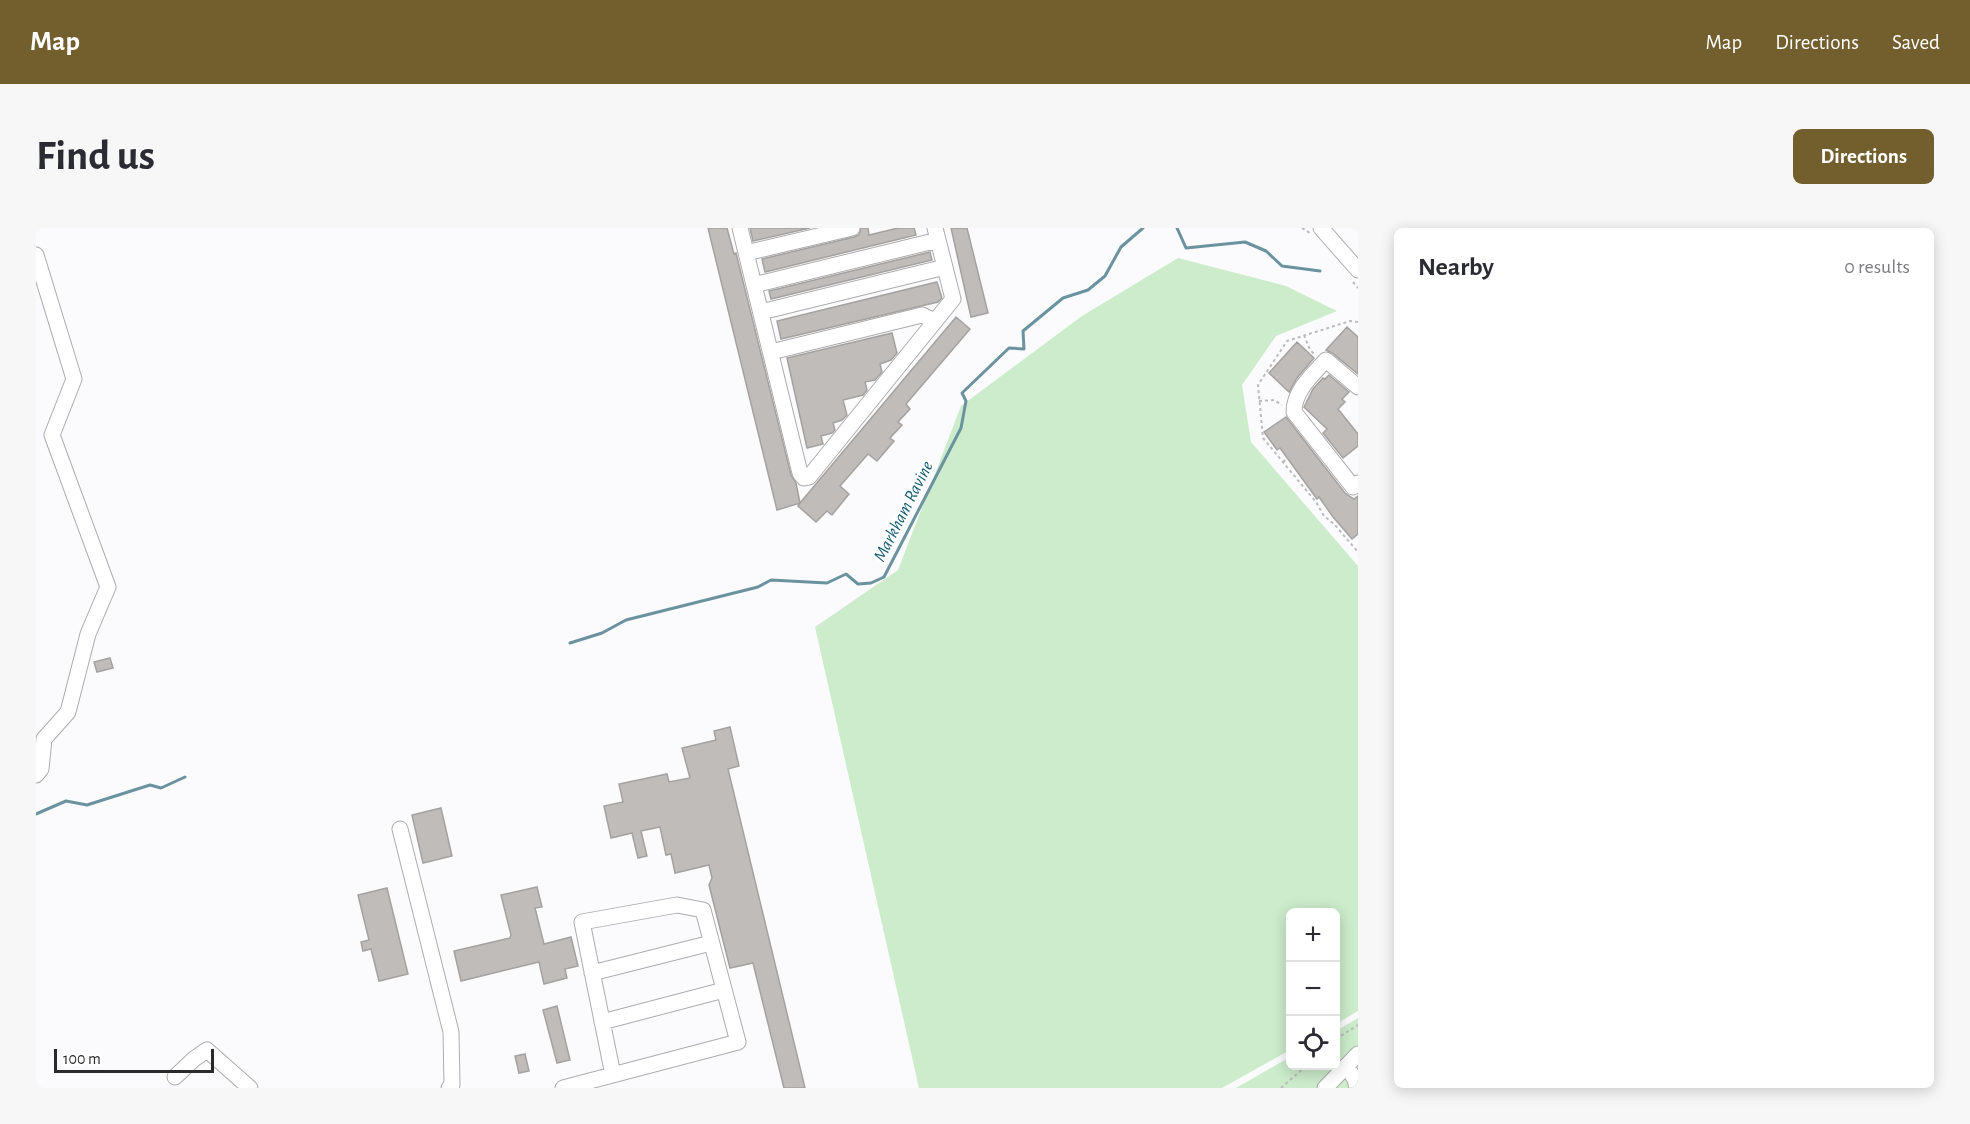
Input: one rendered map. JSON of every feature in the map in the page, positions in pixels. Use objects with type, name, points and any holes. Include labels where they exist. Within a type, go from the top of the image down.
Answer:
[{"type":"street","points":[[740,228],[800,473],[804,478],[809,477],[953,298],[937,234],[754,285]]},
{"type":"street","points":[[746,254],[852,228]]},
{"type":"street","points":[[1321,228],[1358,270]]},
{"type":"street","points":[[36,255],[74,379],[52,435],[108,587],[88,634],[68,712],[44,739],[41,769],[36,775]]},
{"type":"street","points":[[761,312],[945,267]]},
{"type":"street","points":[[771,352],[922,315],[935,321]]},
{"type":"street","points":[[1358,387],[1326,360],[1298,393],[1294,407],[1294,412],[1353,487],[1358,483]]},
{"type":"street","points":[[400,829],[451,1032],[452,1085],[449,1088]]},
{"type":"street","points":[[563,1088],[738,1042],[703,910],[677,905],[582,922],[612,1075]]},
{"type":"street","points":[[592,973],[711,943]]},
{"type":"street","points":[[602,1022],[724,990]]},
{"type":"street","points":[[175,1077],[207,1050],[250,1088]]},
{"type":"street","points":[[1325,1088],[1358,1054]]},
{"type":"street","points":[[1346,1066],[1357,1088]]},
{"type":"path","points":[[1304,335],[1310,350],[1324,362]]},
{"type":"path","points":[[1259,400],[1274,400],[1283,406],[1294,407]]},
{"type":"path","points":[[1283,462],[1314,437]]},
{"type":"path","points":[[1354,548],[1358,544]]},
{"type":"path","points":[[1340,1036],[1358,1024]]},
{"type":"path","points":[[1281,1088],[1301,1070]]},
{"type":"green space","points":[[1178,258],[1286,286],[1337,311],[1276,336],[1242,385],[1251,442],[1358,566],[1358,1011],[1340,1022],[1340,908],[1286,908],[1286,1052],[1222,1088],[919,1088],[815,627],[898,570],[961,406],[1082,316]]},
{"type":"green space","points":[[1358,1018],[1358,1088],[1236,1088],[1286,1059],[1286,1070],[1340,1070],[1340,1029]]},
{"type":"building","points":[[708,228],[727,228],[734,254],[736,253],[791,475],[796,483],[800,503],[777,510]]},
{"type":"building","points":[[750,228],[810,228],[753,241]]},
{"type":"building","points":[[861,228],[868,228],[869,235],[898,228],[914,228],[916,235],[765,272],[762,259],[854,237],[859,235]]},
{"type":"building","points":[[951,228],[967,228],[988,313],[971,317]]},
{"type":"building","points":[[930,252],[932,260],[771,299],[769,291]]},
{"type":"building","points":[[937,282],[942,298],[938,302],[781,339],[777,321]]},
{"type":"building","points":[[956,317],[970,329],[906,404],[910,409],[898,422],[902,425],[890,438],[894,441],[877,461],[868,454],[840,486],[849,494],[832,515],[827,511],[816,522],[798,506]]},
{"type":"building","points":[[1347,327],[1358,337],[1358,374],[1326,350]]},
{"type":"building","points":[[892,333],[897,353],[891,360],[880,364],[882,372],[875,380],[865,382],[867,390],[863,395],[843,400],[847,415],[842,420],[833,423],[835,430],[832,433],[821,436],[823,444],[807,448],[787,358]]},
{"type":"building","points":[[1297,342],[1314,358],[1297,378],[1289,392],[1269,373]]},
{"type":"building","points":[[1329,375],[1349,392],[1342,399],[1345,402],[1338,409],[1358,434],[1358,446],[1343,458],[1323,433],[1327,429],[1304,407],[1313,389]]},
{"type":"building","points":[[1286,417],[1345,493],[1354,499],[1358,496],[1358,534],[1352,539],[1319,497],[1317,499],[1280,448],[1277,450],[1264,432]]},
{"type":"building","points":[[110,658],[113,668],[97,672],[94,662]]},
{"type":"building","points":[[730,727],[739,766],[728,769],[805,1088],[784,1088],[753,963],[730,968],[709,885],[712,878],[709,865],[675,873],[671,854],[666,855],[660,827],[641,831],[647,856],[638,858],[632,833],[611,838],[604,806],[623,802],[619,784],[667,774],[669,782],[690,778],[682,748],[716,740],[714,731]]},
{"type":"building","points":[[441,808],[452,856],[423,863],[412,815]]},
{"type":"building","points":[[537,887],[542,907],[535,908],[544,944],[571,937],[578,966],[565,969],[567,978],[544,984],[539,962],[461,981],[454,951],[510,938],[501,895]]},
{"type":"building","points":[[387,888],[408,974],[379,981],[371,949],[363,951],[361,942],[369,940],[358,895]]},
{"type":"building","points":[[557,1006],[570,1060],[557,1063],[543,1010]]},
{"type":"building","points":[[525,1054],[529,1071],[519,1073],[515,1056]]},
{"type":"waterway","name":"Markham Ravine","points":[[570,643],[602,633],[626,620],[758,587],[771,580],[827,583],[846,574],[858,584],[871,583],[884,577],[961,428],[966,401],[962,393],[1009,348],[1024,349],[1023,331],[1063,298],[1088,290],[1105,276],[1121,247],[1143,228]]},
{"type":"waterway","name":"Markham Ravine","points":[[1177,228],[1186,248],[1245,242],[1266,251],[1282,266],[1320,271]]},
{"type":"waterway","name":"Markham Ravine","points":[[36,814],[66,801],[87,805],[150,785],[161,788],[185,777]]}]
